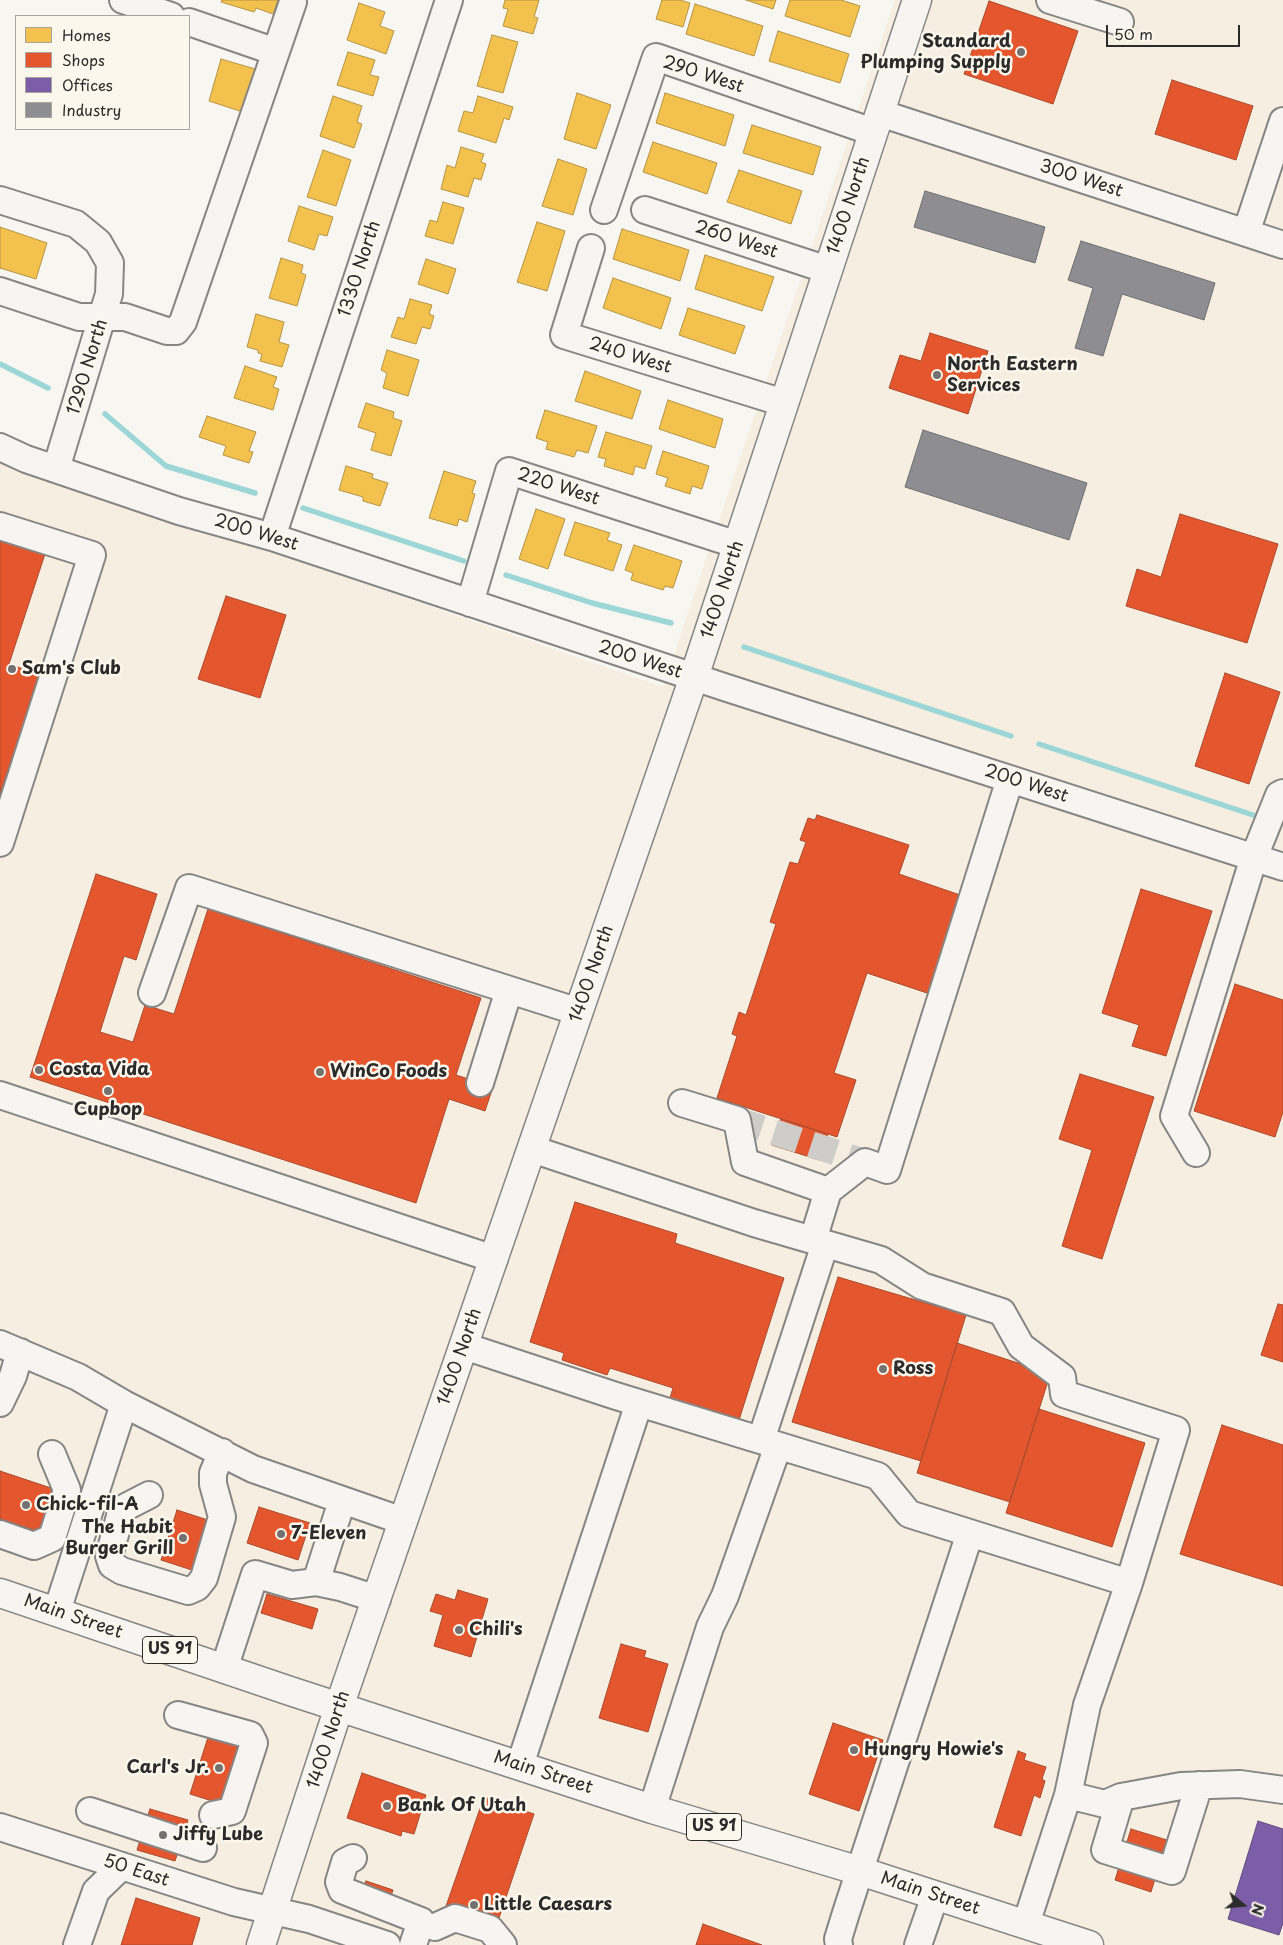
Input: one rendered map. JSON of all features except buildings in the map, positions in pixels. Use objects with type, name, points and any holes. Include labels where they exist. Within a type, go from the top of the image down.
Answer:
[{"type":"main road","name":"1400 North","points":[[261,1945],[340,1707],[694,677],[917,0]]},
{"type":"main road","name":"Main Street","points":[[0,1593],[224,1669],[652,1809],[860,1871],[1089,1945]]},
{"type":"street","points":[[123,0],[168,15]]},
{"type":"street","name":"1330 North","points":[[272,537],[448,0]]},
{"type":"street","points":[[1050,0],[1120,22]]},
{"type":"street","points":[[0,291],[79,317],[125,317],[167,331],[176,330],[183,322],[293,2]]},
{"type":"street","points":[[190,22],[276,52]]},
{"type":"street","name":"290 West","points":[[604,210],[656,57],[876,123]]},
{"type":"street","points":[[1246,233],[1283,121]]},
{"type":"street","name":"300 West","points":[[876,123],[1283,245]]},
{"type":"street","name":"1290 North","points":[[0,200],[76,224],[98,242],[110,263],[109,294],[103,318],[56,469]]},
{"type":"street","name":"260 West","points":[[644,210],[828,270]]},
{"type":"street","name":"240 West","points":[[591,248],[564,336],[784,403]]},
{"type":"street","name":"200 West","points":[[0,447],[26,460],[179,511],[272,537],[694,677],[1010,779],[1259,846],[1283,867]]},
{"type":"street","name":"220 West","points":[[470,603],[509,471],[738,545]]},
{"type":"street","points":[[0,526],[92,555],[0,843]]},
{"type":"street","points":[[652,1809],[710,1627],[725,1596],[770,1443],[819,1242],[828,1190],[865,1162],[887,1170],[1010,779]]},
{"type":"street","points":[[1196,1153],[1174,1116],[1259,846],[1281,794]]},
{"type":"street","points":[[152,993],[189,888],[579,1012]]},
{"type":"street","points":[[480,1083],[509,990]]},
{"type":"street","points":[[0,1095],[494,1259]]},
{"type":"street","points":[[682,1103],[737,1120],[745,1162],[828,1190]]},
{"type":"street","points":[[532,1149],[754,1223],[881,1260],[922,1286],[1002,1312],[1021,1346],[1062,1377],[1064,1394],[1176,1430],[1129,1582],[1087,1705],[1068,1795],[1026,1924]]},
{"type":"street","points":[[464,1346],[639,1403],[878,1476],[909,1514],[1129,1582]]},
{"type":"street","points":[[0,1403],[13,1376],[10,1348],[78,1377],[124,1404],[253,1469],[404,1521]]},
{"type":"street","points":[[520,1766],[639,1403]]},
{"type":"street","points":[[57,1611],[124,1404]]},
{"type":"street","points":[[149,1495],[122,1509],[108,1556],[112,1565],[122,1571],[188,1591],[197,1587],[204,1578],[222,1517],[213,1484],[214,1473],[222,1452]]},
{"type":"street","points":[[0,1534],[34,1546],[52,1538],[67,1490],[52,1454]]},
{"type":"street","points":[[316,1582],[342,1501]]},
{"type":"street","points":[[839,1945],[838,1939],[970,1533]]},
{"type":"street","points":[[224,1669],[255,1574],[292,1586],[316,1582],[340,1587],[377,1599]]},
{"type":"street","points":[[178,1715],[250,1735],[254,1743],[232,1811],[213,1816]]},
{"type":"street","points":[[1068,1795],[1104,1804],[1121,1797],[1181,1786],[1240,1784],[1283,1790]]},
{"type":"street","points":[[1121,1797],[1105,1850],[1172,1872],[1199,1785]]},
{"type":"street","points":[[90,1811],[203,1848]]},
{"type":"street","name":"50 East","points":[[0,1827],[234,1902],[309,1920],[387,1945]]},
{"type":"street","points":[[353,1858],[345,1862],[339,1882],[342,1890],[428,1924],[455,1918],[490,1929],[502,1945]]},
{"type":"street","points":[[77,1945],[96,1891],[122,1866]]},
{"type":"street","points":[[918,1945],[935,1896]]},
{"type":"street","points":[[413,1945],[428,1924]]},
{"type":"shaded area","points":[[895,0],[1283,0],[1283,1945],[0,1945],[0,458],[663,687]]},
{"type":"waterway","points":[[0,364],[48,388]]},
{"type":"waterway","points":[[105,414],[166,466],[255,493]]},
{"type":"waterway","points":[[303,508],[464,561]]},
{"type":"waterway","points":[[506,575],[592,603],[671,623]]},
{"type":"waterway","points":[[744,647],[1011,736]]},
{"type":"waterway","points":[[1039,744],[1262,818]]},
{"type":"tunnel","points":[[737,1120],[865,1162]]},
{"type":"place","name":"Standard Plumping Supply","points":[[1021,52]]},
{"type":"place","name":"North Eastern Services","points":[[937,375]]},
{"type":"place","name":"Sam's Club","points":[[12,669]]},
{"type":"place","name":"Costa Vida","points":[[39,1070]]},
{"type":"place","name":"WinCo Foods","points":[[320,1072]]},
{"type":"place","name":"Cupbop","points":[[108,1091]]},
{"type":"place","name":"Ross","points":[[883,1369]]},
{"type":"place","name":"Chick-fil-A","points":[[26,1505]]},
{"type":"place","name":"7-Eleven","points":[[281,1534]]},
{"type":"place","name":"The Habit Burger Grill","points":[[183,1538]]},
{"type":"place","name":"Chili's","points":[[459,1630]]},
{"type":"place","name":"Hungry Howie's","points":[[854,1750]]},
{"type":"place","name":"Carl's Jr.","points":[[219,1768]]},
{"type":"place","name":"Bank Of Utah","points":[[387,1806]]},
{"type":"place","name":"Jiffy Lube","points":[[163,1835]]},
{"type":"place","name":"Little Caesars","points":[[474,1905]]}]
